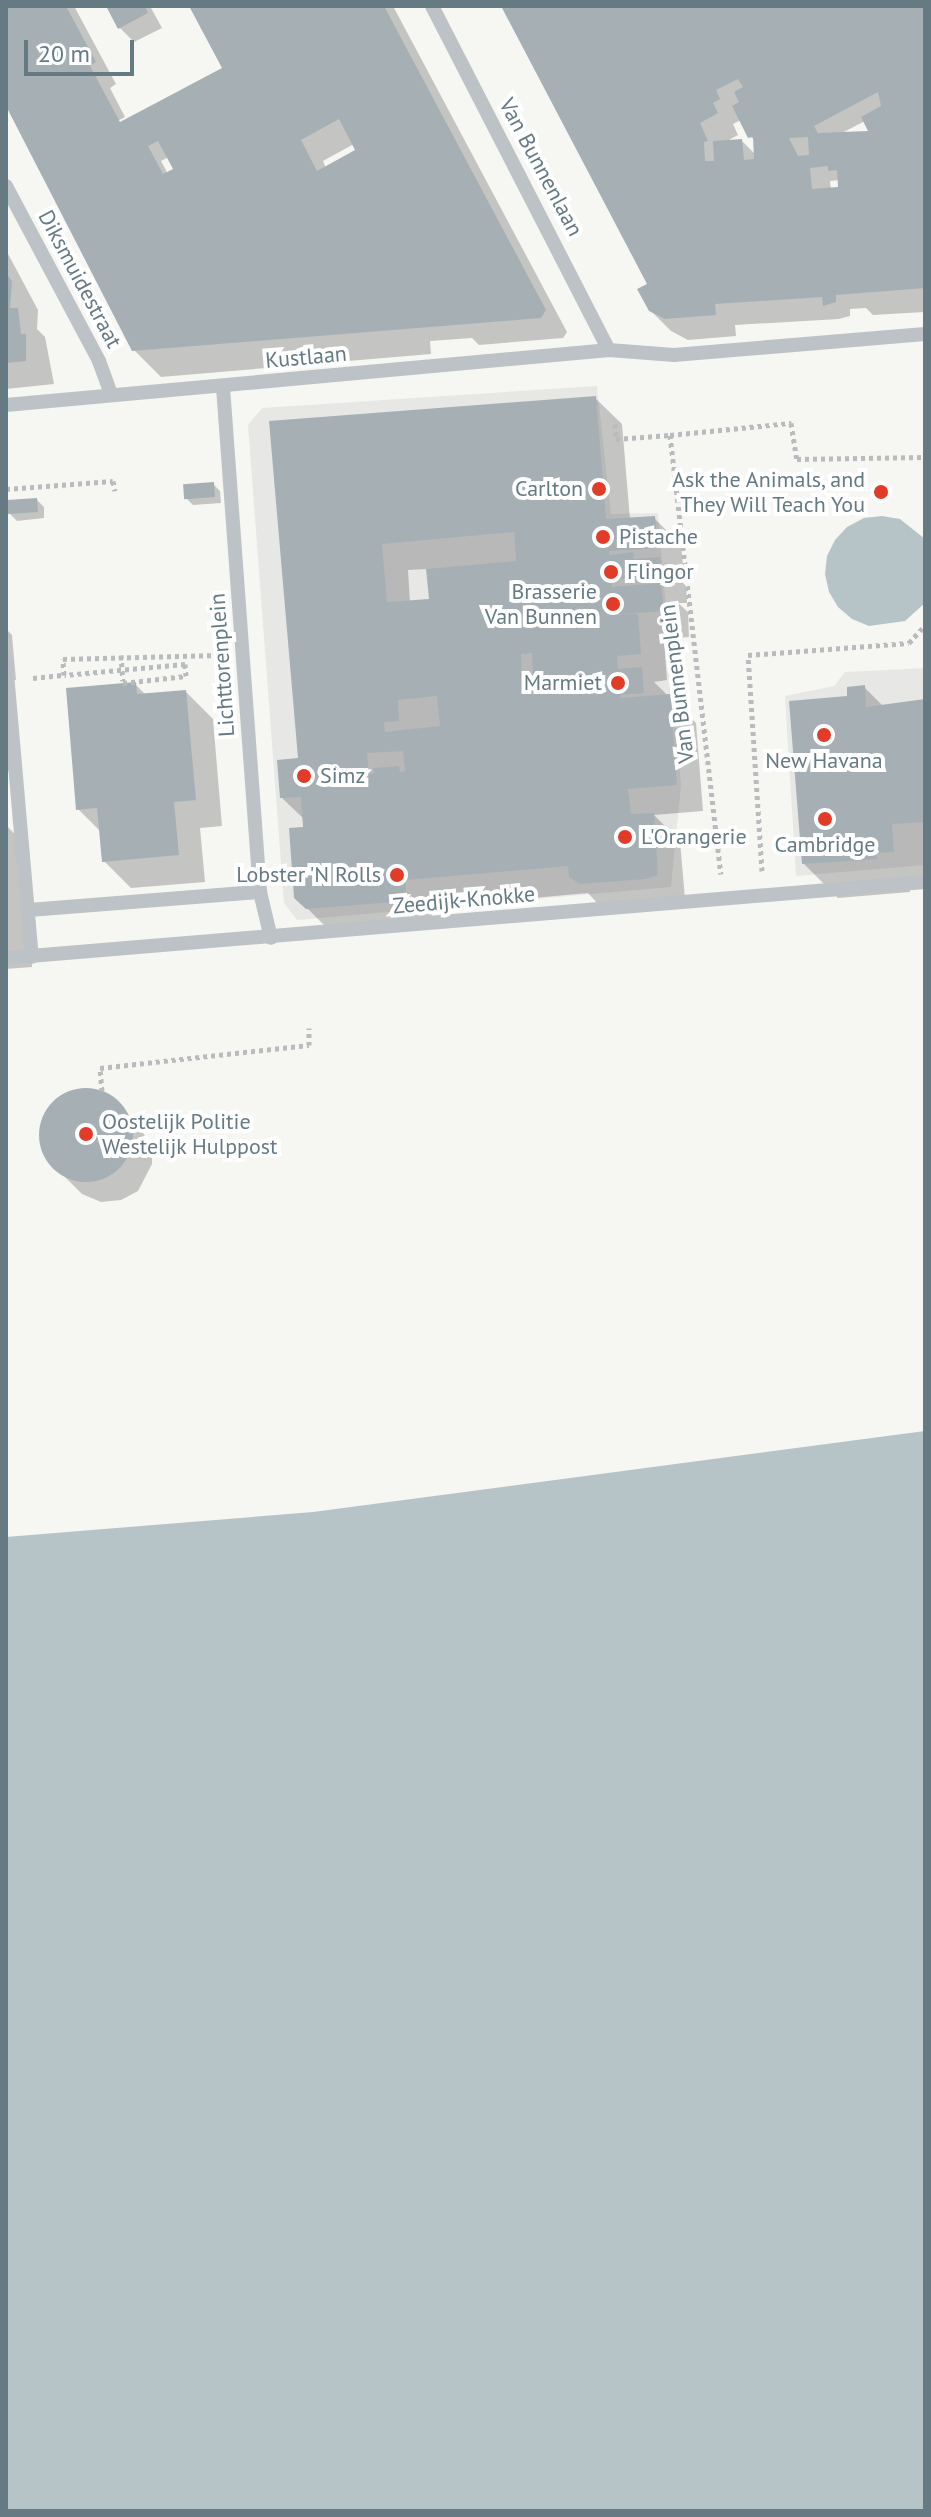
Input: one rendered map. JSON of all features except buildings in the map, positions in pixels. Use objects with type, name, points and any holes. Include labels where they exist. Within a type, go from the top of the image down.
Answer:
[{"type":"street","name":"Van Bunnenlaan","points":[[432,6],[609,350]]},
{"type":"street","name":"Diksmuidestraat","points":[[6,186],[99,361],[111,394]]},
{"type":"street","points":[[609,350],[674,355],[925,334]]},
{"type":"street","name":"Kustlaan","points":[[6,405],[609,350]]},
{"type":"street","name":"Lichttorenplein","points":[[223,387],[260,892],[271,938]]},
{"type":"street","points":[[6,662],[32,957]]},
{"type":"street","name":"Zeedijk-Knokke","points":[[6,958],[925,882]]},
{"type":"street","points":[[29,910],[260,892]]},
{"type":"path","points":[[615,424],[616,439],[791,423],[797,459],[925,457]]},
{"type":"path","name":"Van Bunnenplein","points":[[670,435],[724,898]]},
{"type":"path","points":[[6,489],[113,481],[115,491]]},
{"type":"path","points":[[789,892],[763,876],[759,859],[748,655],[909,643],[925,625]]},
{"type":"path","points":[[121,655],[122,668],[123,682],[186,676],[185,664],[122,668],[64,675],[63,659],[121,655],[243,654]]},
{"type":"path","points":[[102,1091],[100,1068],[309,1045],[309,1028]]},
{"type":"shaded area","points":[[597,386],[611,514],[658,513],[681,786],[671,887],[297,920],[284,903],[248,425],[262,408]]},
{"type":"shaded area","points":[[882,516],[900,519],[925,539],[925,603],[905,621],[869,626],[852,619],[838,607],[829,592],[825,574],[827,556],[835,540],[847,527],[864,518]]},
{"type":"shaded area","points":[[925,668],[925,865],[796,876],[785,696],[834,686],[845,672]]},
{"type":"shaded area","points":[[925,1431],[925,2511],[6,2511],[6,1537],[313,1512]]},
{"type":"place","name":"Carlton","points":[[599,489]]},
{"type":"place","name":"Ask the Animals, and They Will Teach You","points":[[881,492]]},
{"type":"place","name":"Pistache","points":[[603,537]]},
{"type":"place","name":"Flingor","points":[[611,572]]},
{"type":"place","name":"Brasserie Van Bunnen","points":[[613,604]]},
{"type":"place","name":"Marmiet","points":[[618,683]]},
{"type":"place","name":"New Havana","points":[[824,735]]},
{"type":"place","name":"Simz","points":[[304,776]]},
{"type":"place","name":"Cambridge","points":[[825,819]]},
{"type":"place","name":"L'Orangerie","points":[[625,837]]},
{"type":"place","name":"Lobster 'N Rolls","points":[[397,875]]},
{"type":"place","name":"Oostelijk Politie Westelijk Hulppost","points":[[86,1134]]}]
